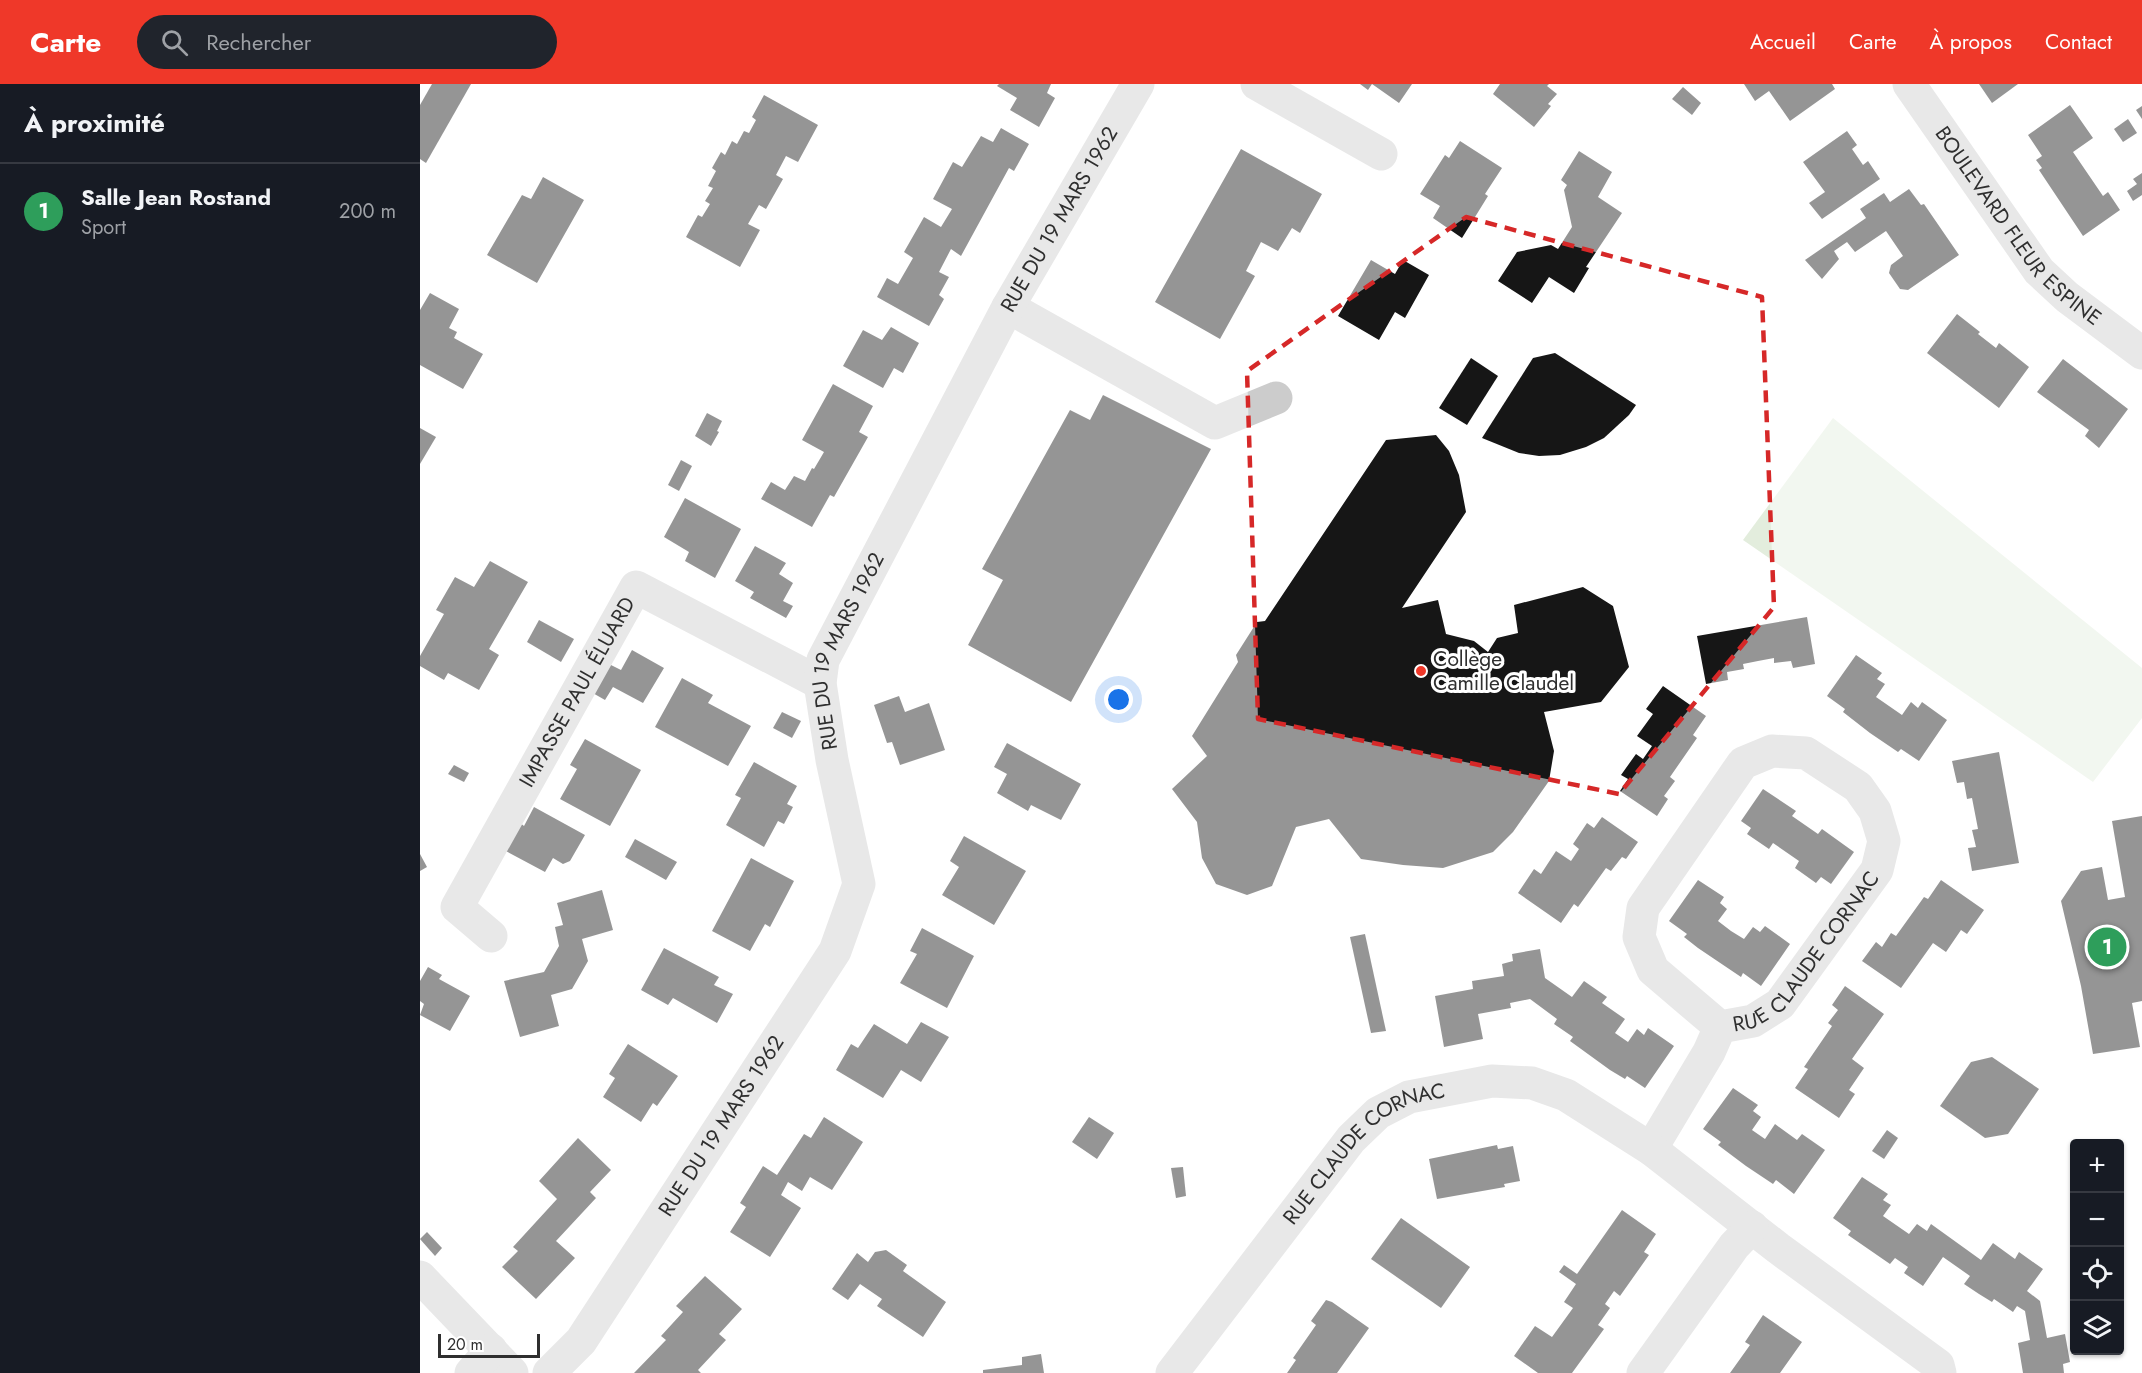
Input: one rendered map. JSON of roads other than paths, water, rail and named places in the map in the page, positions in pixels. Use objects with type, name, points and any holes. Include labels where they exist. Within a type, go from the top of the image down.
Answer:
[{"type":"street","name":"RUE DU 19 MARS 1962","points":[[549,1373],[581,1341],[835,951],[859,884],[832,760],[820,683],[823,660],[1008,307],[1138,84]]},
{"type":"street","points":[[1257,84],[1382,154]]},
{"type":"street","name":"BOULEVARD FLEUR ESPINE","points":[[1909,84],[2039,271],[2067,297],[2142,352]]},
{"type":"street","points":[[1008,307],[1215,423],[1276,398]]},
{"type":"street","name":"IMPASSE PAUL ÉLUARD","points":[[491,936],[457,907],[636,587],[820,683]]},
{"type":"street","name":"RUE CLAUDE CORNAC","points":[[1772,751],[1806,753],[1858,787],[1875,811],[1884,842],[1877,870],[1780,1004],[1753,1020],[1720,1027],[1653,970],[1639,937],[1643,908],[1743,763],[1772,751]]},
{"type":"street","name":"RUE CLAUDE CORNAC","points":[[1652,1149],[1709,1052],[1720,1027]]},
{"type":"street","name":"RUE CLAUDE CORNAC","points":[[1172,1373],[1351,1139],[1378,1113],[1409,1097],[1492,1081],[1532,1083],[1566,1095],[1652,1149],[1752,1227],[1938,1365],[1940,1373]]},
{"type":"street","points":[[1643,1373],[1734,1246],[1752,1227]]},
{"type":"street","points":[[420,1277],[491,1365]]},
{"type":"place","name":"Collège Camille Claudel","points":[[1421,671]]},
{"type":"place","name":"Salle Jean Rostand","points":[[2107,947]]}]
